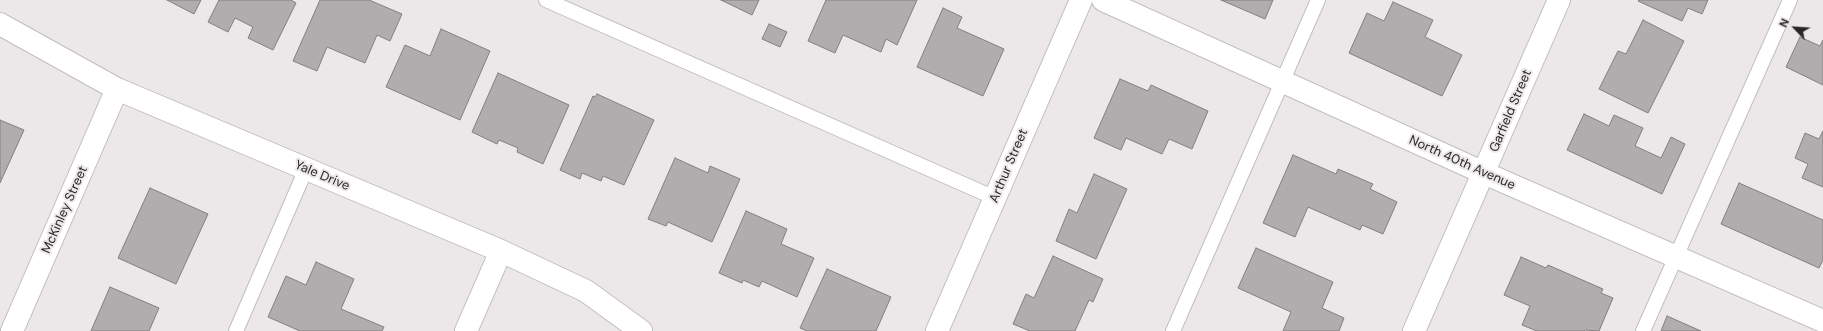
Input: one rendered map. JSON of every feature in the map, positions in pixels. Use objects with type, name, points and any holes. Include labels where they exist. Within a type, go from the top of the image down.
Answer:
[{"type":"street","name":"Arthur Street","points":[[937,331],[1081,0]]},
{"type":"street","name":"North 40th Avenue","points":[[1103,0],[1484,173],[1823,321]]},
{"type":"street","name":"Garfield Street","points":[[1414,331],[1559,0]]},
{"type":"street","name":"Yale Drive","points":[[0,24],[117,89],[501,251],[586,291],[642,331]]},
{"type":"street","name":"McKinley Street","points":[[12,331],[117,89]]},
{"type":"street","points":[[466,331],[501,251]]},
{"type":"lane","points":[[546,0],[995,198]]},
{"type":"lane","points":[[1173,331],[1318,0]]},
{"type":"lane","points":[[1643,331],[1790,0]]},
{"type":"lane","points":[[236,331],[306,169]]},
{"type":"building","points":[[167,0],[201,0],[194,14]]},
{"type":"building","points":[[219,0],[291,0],[296,3],[273,50],[248,38],[253,27],[235,18],[228,32],[208,22]]},
{"type":"building","points":[[320,0],[369,0],[402,14],[390,41],[377,35],[365,63],[327,47],[317,71],[293,61]]},
{"type":"building","points":[[721,0],[759,0],[752,15]]},
{"type":"building","points":[[826,0],[917,0],[897,45],[886,39],[881,52],[843,35],[835,53],[808,41]]},
{"type":"building","points":[[1221,0],[1273,0],[1265,19]]},
{"type":"building","points":[[1708,0],[1702,14],[1688,8],[1682,21],[1638,1]]},
{"type":"building","points":[[1393,2],[1433,20],[1425,37],[1462,55],[1442,96],[1349,53],[1367,13],[1384,21]]},
{"type":"building","points":[[943,8],[962,17],[957,28],[1004,49],[983,96],[917,67]]},
{"type":"building","points":[[1643,20],[1684,41],[1648,113],[1599,89],[1618,51],[1626,54]]},
{"type":"building","points":[[769,24],[787,32],[780,47],[762,39]]},
{"type":"building","points":[[441,29],[490,51],[460,120],[386,87],[405,45],[430,56]]},
{"type":"building","points":[[1800,37],[1820,46],[1823,40],[1823,85],[1786,67]]},
{"type":"building","points":[[498,73],[569,105],[543,164],[517,152],[518,148],[499,140],[497,144],[472,132]]},
{"type":"building","points":[[1120,79],[1148,91],[1151,85],[1208,111],[1192,149],[1169,139],[1162,154],[1126,138],[1121,150],[1094,138]]},
{"type":"building","points":[[597,94],[654,120],[624,185],[603,176],[601,181],[582,173],[580,179],[560,170],[593,96],[595,97]]},
{"type":"building","points":[[1584,114],[1609,126],[1614,115],[1643,128],[1635,146],[1661,158],[1671,137],[1685,144],[1662,194],[1567,150]]},
{"type":"building","points":[[0,120],[24,130],[0,183]]},
{"type":"building","points":[[1823,131],[1823,187],[1802,178],[1808,164],[1795,158],[1805,133],[1819,139]]},
{"type":"building","points":[[1293,155],[1336,174],[1338,169],[1373,184],[1370,189],[1397,202],[1383,234],[1362,225],[1360,230],[1308,207],[1295,237],[1263,223]]},
{"type":"building","points":[[675,158],[708,173],[710,166],[740,179],[712,242],[668,222],[666,226],[648,219]]},
{"type":"building","points":[[1094,174],[1127,189],[1096,259],[1056,241],[1069,209],[1077,213]]},
{"type":"building","points":[[1739,183],[1823,220],[1823,260],[1819,268],[1721,224]]},
{"type":"building","points":[[150,188],[208,214],[176,284],[118,258]]},
{"type":"building","points":[[746,211],[787,229],[781,244],[814,258],[797,297],[762,281],[759,287],[743,280],[742,283],[719,273]]},
{"type":"building","points":[[1256,248],[1333,282],[1322,308],[1344,318],[1339,331],[1283,331],[1291,312],[1238,288]]},
{"type":"building","points":[[1053,256],[1103,279],[1093,302],[1089,300],[1075,331],[1030,331],[1013,324],[1026,294],[1034,298]]},
{"type":"building","points":[[1521,257],[1546,268],[1548,265],[1603,289],[1601,293],[1613,298],[1599,331],[1537,331],[1522,325],[1530,306],[1504,295]]},
{"type":"building","points":[[316,262],[354,279],[341,309],[384,327],[382,331],[300,331],[268,317],[286,276],[306,285]]},
{"type":"building","points":[[827,269],[891,297],[876,331],[807,331],[800,328]]},
{"type":"building","points":[[110,287],[159,308],[149,331],[91,331]]},
{"type":"building","points":[[1667,316],[1701,331],[1661,331]]}]
